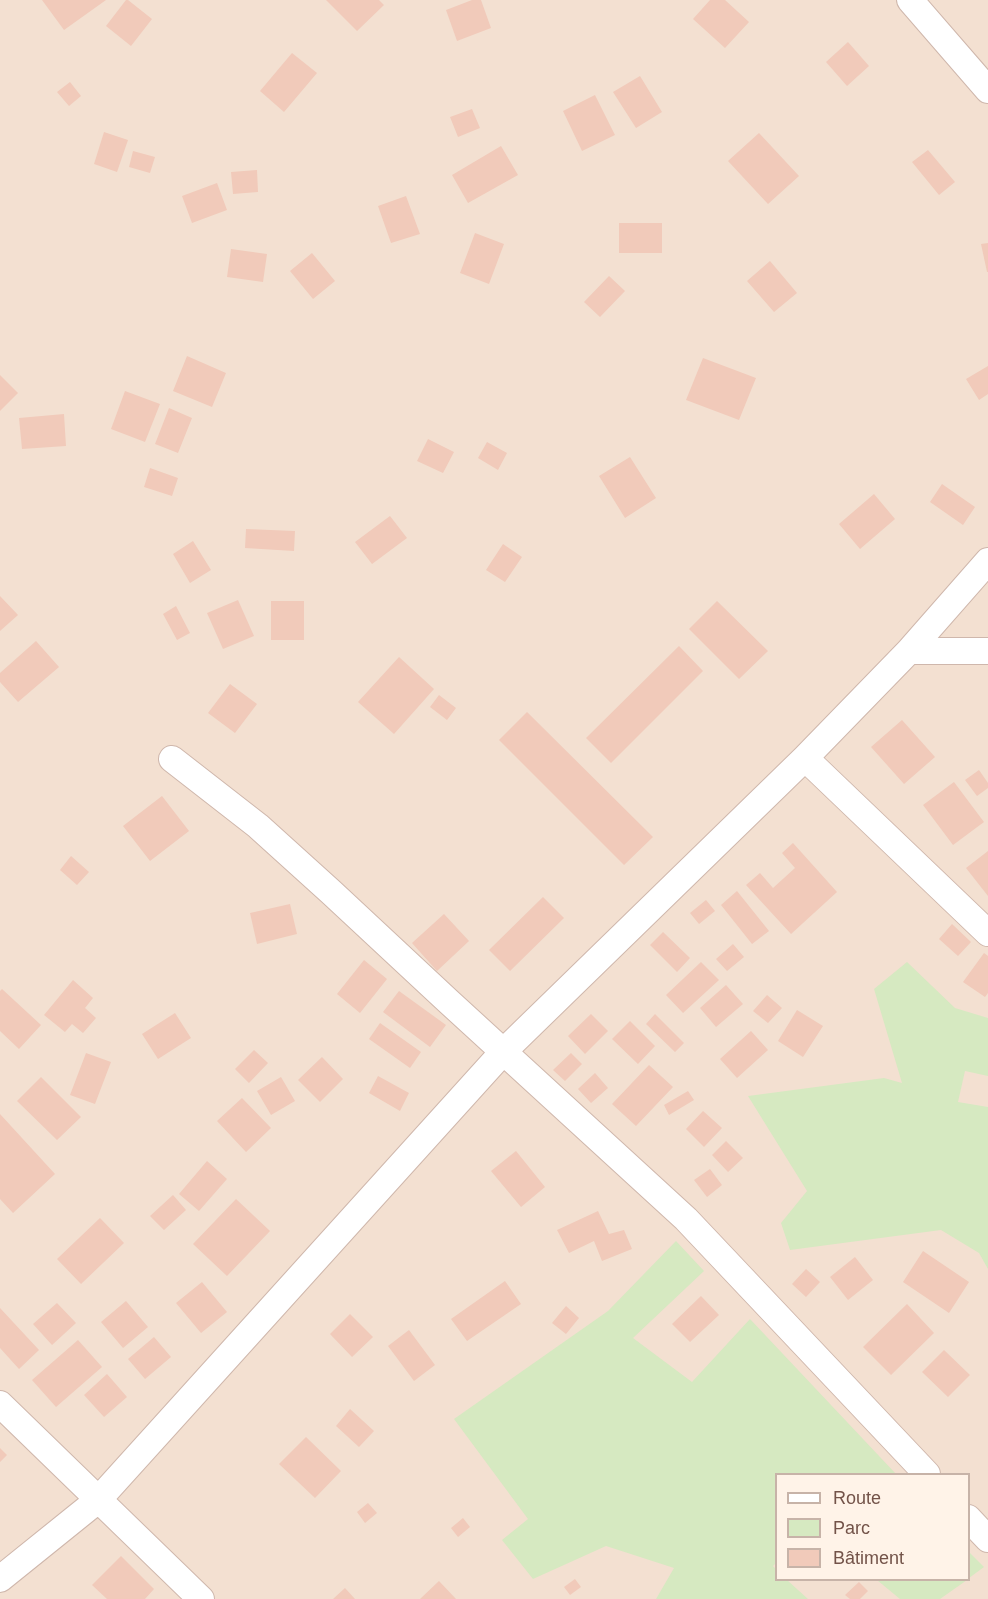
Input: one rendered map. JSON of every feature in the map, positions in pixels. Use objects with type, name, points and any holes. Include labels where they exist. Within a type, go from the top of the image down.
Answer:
[{"type":"street","points":[[910,0],[988,90]]},
{"type":"street","points":[[0,1579],[98,1500],[503,1053],[805,758],[909,651],[988,561]]},
{"type":"street","points":[[909,651],[988,651]]},
{"type":"street","points":[[805,758],[988,933]]},
{"type":"street","points":[[172,759],[258,826],[686,1219],[926,1473]]},
{"type":"street","points":[[0,1404],[201,1599]]},
{"type":"street","points":[[970,1519],[988,1539]]},
{"type":"shaded area","points":[[0,0],[988,0],[988,1599],[0,1599]]},
{"type":"green space","points":[[907,962],[955,1008],[988,1018],[988,1076],[965,1071],[958,1102],[988,1107],[988,1269],[979,1253],[941,1230],[790,1250],[781,1223],[807,1191],[748,1096],[884,1078],[902,1083],[874,989]]},
{"type":"green space","points":[[676,1241],[704,1271],[633,1338],[692,1382],[750,1319],[895,1473],[775,1473],[775,1564],[773,1566],[775,1581],[788,1581],[808,1599],[656,1599],[674,1568],[606,1546],[533,1579],[502,1540],[528,1519],[454,1419],[608,1311]]},
{"type":"green space","points":[[970,1553],[984,1567],[970,1577]]},
{"type":"green space","points":[[878,1581],[966,1581],[940,1599],[900,1599]]},
{"type":"building","points":[[42,0],[106,0],[64,30]]},
{"type":"building","points":[[126,0],[152,19],[131,46],[106,26]]},
{"type":"building","points":[[326,0],[379,0],[384,5],[357,31]]},
{"type":"building","points":[[472,0],[481,0],[491,28],[457,41],[446,10]]},
{"type":"building","points":[[710,0],[725,0],[749,22],[725,48],[693,19]]},
{"type":"building","points":[[848,42],[869,66],[847,86],[826,62]]},
{"type":"building","points":[[292,53],[317,73],[284,112],[260,91]]},
{"type":"building","points":[[640,76],[662,112],[636,128],[613,92]]},
{"type":"building","points":[[70,82],[81,96],[69,106],[57,92]]},
{"type":"building","points":[[595,95],[615,135],[582,151],[563,111]]},
{"type":"building","points":[[472,109],[480,128],[458,137],[450,117]]},
{"type":"building","points":[[104,132],[128,140],[117,172],[94,164]]},
{"type":"building","points":[[759,133],[799,176],[768,204],[728,161]]},
{"type":"building","points":[[501,146],[518,175],[468,203],[452,175]]},
{"type":"building","points":[[928,150],[955,182],[939,195],[912,162]]},
{"type":"building","points":[[133,151],[155,157],[150,173],[129,167]]},
{"type":"building","points":[[257,170],[258,192],[233,194],[231,172]]},
{"type":"building","points":[[217,183],[227,210],[192,223],[182,196]]},
{"type":"building","points":[[406,196],[420,234],[391,243],[378,206]]},
{"type":"building","points":[[619,223],[662,223],[662,253],[619,253]]},
{"type":"building","points":[[475,233],[504,244],[489,284],[460,273]]},
{"type":"building","points":[[988,243],[988,272],[987,272],[981,244]]},
{"type":"building","points":[[231,249],[267,254],[263,282],[227,277]]},
{"type":"building","points":[[312,253],[335,281],[313,299],[290,271]]},
{"type":"building","points":[[770,261],[797,293],[774,312],[747,281]]},
{"type":"building","points":[[609,276],[625,291],[600,317],[584,302]]},
{"type":"building","points":[[187,356],[226,373],[212,407],[173,391]]},
{"type":"building","points":[[703,358],[756,378],[739,420],[686,400]]},
{"type":"building","points":[[988,366],[988,394],[979,400],[966,379]]},
{"type":"building","points":[[0,375],[18,393],[0,411]]},
{"type":"building","points":[[125,391],[160,404],[145,442],[111,429]]},
{"type":"building","points":[[169,408],[192,418],[178,453],[155,444]]},
{"type":"building","points":[[64,414],[66,446],[22,449],[19,418]]},
{"type":"building","points":[[428,439],[454,452],[443,473],[417,461]]},
{"type":"building","points":[[487,442],[507,453],[498,470],[478,458]]},
{"type":"building","points":[[630,457],[656,498],[625,518],[599,476]]},
{"type":"building","points":[[150,468],[178,478],[172,496],[144,487]]},
{"type":"building","points":[[942,484],[975,507],[963,525],[930,502]]},
{"type":"building","points":[[874,494],[895,519],[860,549],[839,524]]},
{"type":"building","points":[[390,516],[407,538],[372,564],[355,542]]},
{"type":"building","points":[[246,529],[295,531],[294,551],[245,548]]},
{"type":"building","points":[[193,541],[211,570],[190,583],[173,554]]},
{"type":"building","points":[[503,544],[522,557],[505,582],[486,570]]},
{"type":"building","points":[[0,596],[18,615],[0,631]]},
{"type":"building","points":[[238,600],[254,636],[223,649],[207,613]]},
{"type":"building","points":[[271,601],[304,601],[304,640],[271,640]]},
{"type":"building","points":[[717,601],[768,651],[739,679],[689,629]]},
{"type":"building","points":[[176,606],[190,633],[177,640],[163,614]]},
{"type":"building","points":[[36,641],[59,667],[18,702],[0,682],[0,673]]},
{"type":"building","points":[[679,646],[703,671],[611,763],[586,738]]},
{"type":"building","points":[[399,657],[434,689],[394,734],[358,702]]},
{"type":"building","points":[[230,684],[257,704],[235,733],[208,713]]},
{"type":"building","points":[[439,695],[456,708],[447,720],[430,707]]},
{"type":"building","points":[[527,712],[653,837],[624,865],[499,740]]},
{"type":"building","points":[[902,720],[935,757],[904,784],[871,747]]},
{"type":"building","points":[[979,770],[988,783],[988,788],[977,796],[965,780]]},
{"type":"building","points":[[954,782],[984,822],[953,845],[923,805]]},
{"type":"building","points":[[162,796],[189,831],[150,861],[123,826]]},
{"type":"building","points":[[793,843],[837,892],[791,934],[746,885],[760,873],[773,888],[795,868],[782,853]]},
{"type":"building","points":[[988,851],[988,896],[966,868]]},
{"type":"building","points":[[71,856],[89,872],[77,885],[60,870]]},
{"type":"building","points":[[737,891],[769,931],[752,944],[721,905]]},
{"type":"building","points":[[543,897],[564,918],[510,971],[489,950]]},
{"type":"building","points":[[706,900],[715,911],[699,924],[690,913]]},
{"type":"building","points":[[290,904],[297,934],[257,944],[250,913]]},
{"type":"building","points":[[444,914],[469,941],[437,971],[412,943]]},
{"type":"building","points":[[952,924],[971,942],[958,956],[939,939]]},
{"type":"building","points":[[663,932],[690,958],[677,972],[650,945]]},
{"type":"building","points":[[733,944],[744,957],[727,971],[716,959]]},
{"type":"building","points":[[984,953],[988,956],[988,993],[985,997],[963,982]]},
{"type":"building","points":[[364,960],[387,979],[360,1013],[337,994]]},
{"type":"building","points":[[701,962],[719,980],[683,1013],[666,995]]},
{"type":"building","points":[[73,980],[93,998],[85,1008],[96,1018],[83,1033],[72,1024],[65,1032],[44,1015]]},
{"type":"building","points":[[726,985],[743,1004],[716,1027],[700,1008]]},
{"type":"building","points":[[2,989],[41,1025],[19,1049],[0,1031],[0,991]]},
{"type":"building","points":[[399,991],[446,1025],[430,1047],[383,1012]]},
{"type":"building","points":[[767,995],[782,1008],[768,1023],[753,1011]]},
{"type":"building","points":[[797,1010],[823,1026],[803,1057],[778,1041]]},
{"type":"building","points":[[175,1013],[191,1038],[158,1059],[142,1034]]},
{"type":"building","points":[[591,1014],[608,1031],[585,1054],[568,1036]]},
{"type":"building","points":[[655,1014],[684,1043],[675,1052],[646,1024]]},
{"type":"building","points":[[630,1021],[655,1046],[638,1064],[612,1039]]},
{"type":"building","points":[[380,1023],[421,1052],[410,1068],[369,1039]]},
{"type":"building","points":[[751,1031],[768,1050],[737,1078],[720,1059]]},
{"type":"building","points":[[254,1050],[268,1063],[249,1083],[235,1069]]},
{"type":"building","points":[[86,1053],[111,1062],[95,1104],[70,1095]]},
{"type":"building","points":[[571,1053],[582,1064],[565,1081],[553,1070]]},
{"type":"building","points":[[322,1057],[343,1079],[320,1102],[298,1080]]},
{"type":"building","points":[[649,1065],[673,1087],[636,1126],[612,1104]]},
{"type":"building","points":[[595,1073],[608,1088],[591,1103],[578,1089]]},
{"type":"building","points":[[378,1076],[409,1093],[400,1111],[369,1093]]},
{"type":"building","points":[[41,1077],[81,1117],[57,1140],[17,1101]]},
{"type":"building","points":[[281,1077],[295,1101],[271,1115],[257,1091]]},
{"type":"building","points":[[688,1091],[694,1100],[669,1115],[664,1105]]},
{"type":"building","points":[[242,1098],[271,1128],[246,1152],[217,1121]]},
{"type":"building","points":[[703,1111],[722,1128],[704,1147],[686,1129]]},
{"type":"building","points":[[0,1114],[55,1174],[13,1213],[0,1199]]},
{"type":"building","points":[[726,1141],[743,1158],[728,1172],[712,1155]]},
{"type":"building","points":[[516,1151],[545,1187],[521,1207],[491,1171]]},
{"type":"building","points":[[207,1161],[227,1179],[199,1211],[179,1194]]},
{"type":"building","points":[[710,1169],[722,1185],[707,1197],[694,1180]]},
{"type":"building","points":[[173,1195],[186,1210],[164,1230],[150,1216]]},
{"type":"building","points":[[236,1199],[270,1231],[227,1276],[193,1244]]},
{"type":"building","points":[[598,1211],[609,1234],[624,1230],[632,1249],[602,1261],[594,1241],[569,1253],[557,1230]]},
{"type":"building","points":[[100,1218],[124,1243],[81,1284],[57,1259]]},
{"type":"building","points":[[923,1251],[969,1282],[949,1313],[903,1282]]},
{"type":"building","points":[[855,1257],[873,1280],[848,1300],[830,1277]]},
{"type":"building","points":[[806,1269],[820,1282],[806,1297],[792,1284]]},
{"type":"building","points":[[505,1281],[521,1304],[467,1341],[451,1319]]},
{"type":"building","points":[[202,1282],[227,1312],[201,1333],[176,1303]]},
{"type":"building","points":[[701,1296],[719,1315],[690,1342],[672,1324]]},
{"type":"building","points":[[126,1301],[148,1327],[123,1348],[101,1322]]},
{"type":"building","points":[[57,1303],[76,1323],[52,1345],[33,1324]]},
{"type":"building","points":[[907,1304],[934,1333],[891,1375],[863,1347]]},
{"type":"building","points":[[566,1306],[579,1318],[566,1334],[552,1323]]},
{"type":"building","points":[[0,1308],[39,1350],[19,1369],[0,1348]]},
{"type":"building","points":[[350,1314],[373,1337],[352,1357],[330,1334]]},
{"type":"building","points":[[409,1330],[435,1365],[414,1381],[388,1346]]},
{"type":"building","points":[[154,1337],[171,1357],[145,1379],[128,1359]]},
{"type":"building","points":[[78,1340],[102,1367],[56,1407],[32,1380]]},
{"type":"building","points":[[944,1350],[970,1375],[948,1397],[922,1372]]},
{"type":"building","points":[[107,1374],[127,1397],[104,1417],[84,1395]]},
{"type":"building","points":[[350,1409],[374,1431],[359,1447],[336,1426]]},
{"type":"building","points":[[306,1437],[341,1471],[315,1498],[279,1464]]},
{"type":"building","points":[[0,1448],[7,1455],[0,1462]]},
{"type":"building","points":[[368,1503],[377,1513],[365,1523],[357,1512]]},
{"type":"building","points":[[463,1518],[470,1527],[458,1537],[451,1528]]},
{"type":"building","points":[[121,1556],[154,1589],[145,1599],[107,1599],[92,1585]]},
{"type":"building","points":[[575,1579],[581,1587],[570,1595],[564,1587]]},
{"type":"building","points":[[439,1581],[456,1599],[420,1599]]},
{"type":"building","points":[[859,1582],[868,1591],[860,1599],[850,1599],[845,1595]]},
{"type":"building","points":[[345,1588],[355,1599],[333,1599]]}]
